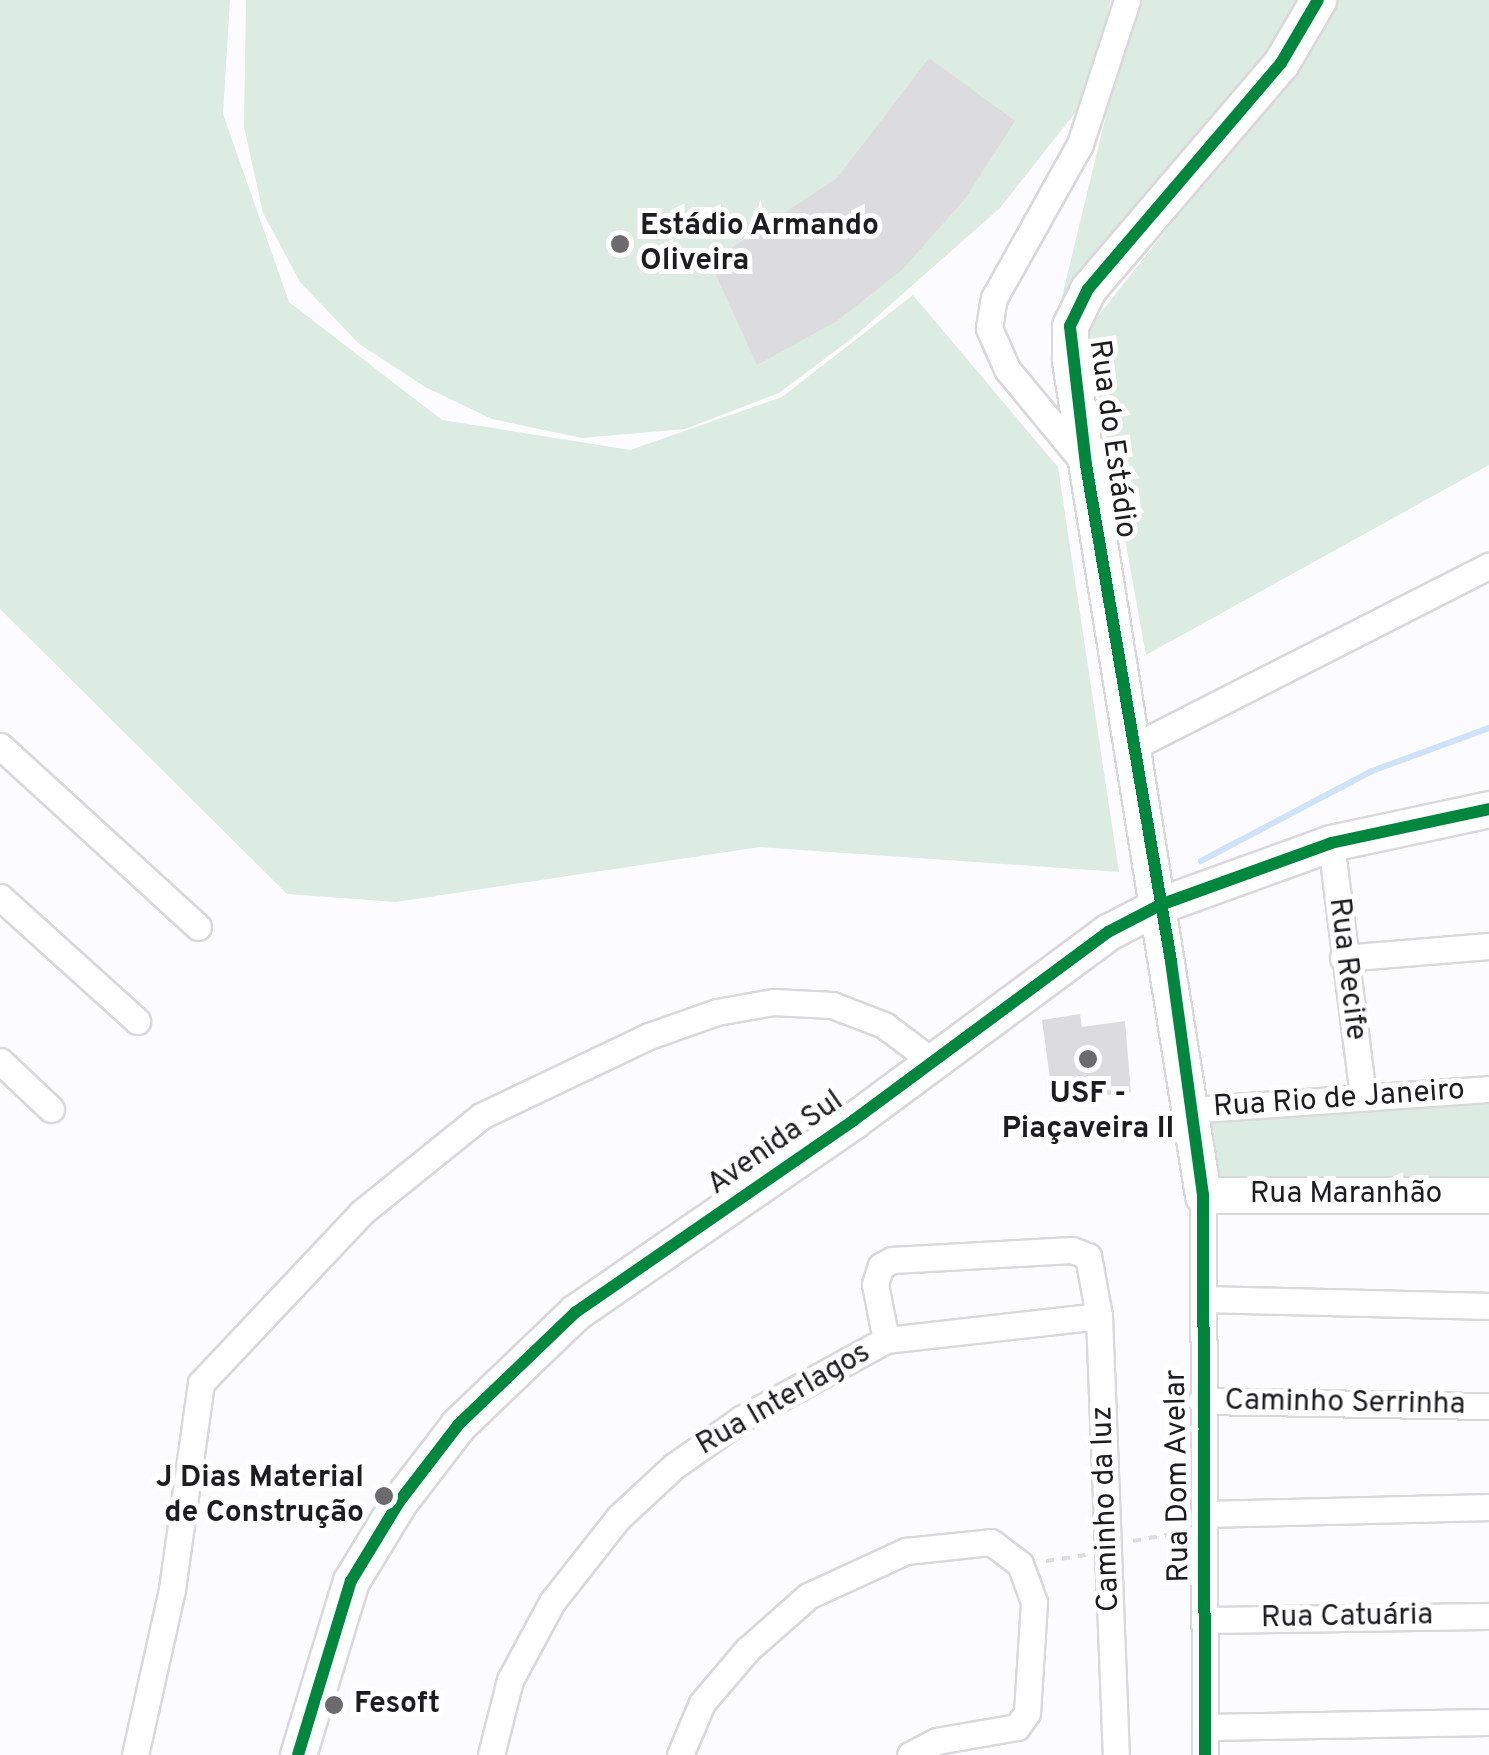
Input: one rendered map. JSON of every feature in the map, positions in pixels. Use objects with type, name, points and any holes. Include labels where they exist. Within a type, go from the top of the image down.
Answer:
[{"type":"street","points":[[1086,465],[1007,369],[989,328],[994,298],[1080,144],[1127,0]]},
{"type":"street","name":"Rua do Estádio","points":[[1204,1196],[1135,746],[1086,465],[1070,326],[1088,289],[1281,62],[1318,0]]},
{"type":"street","points":[[1135,746],[1489,566]]},
{"type":"street","points":[[0,746],[198,927]]},
{"type":"street","name":"Avenida Sul","points":[[298,1755],[351,1581],[399,1502],[458,1425],[576,1312],[1108,932],[1160,905],[1331,843],[1489,809]]},
{"type":"street","name":"Rua Recife","points":[[1331,843],[1363,1094]]},
{"type":"street","points":[[0,897],[137,1020]]},
{"type":"street","points":[[1344,958],[1489,946]]},
{"type":"street","points":[[134,1755],[172,1589],[201,1383],[361,1213],[481,1116],[649,1036],[718,1012],[773,1002],[832,1004],[884,1025],[932,1061]]},
{"type":"street","points":[[0,1061],[52,1110]]},
{"type":"street","name":"Rua Rio de Janeiro","points":[[1190,1110],[1363,1094],[1489,1089]]},
{"type":"street","name":"Rua Maranhão","points":[[1204,1196],[1489,1195]]},
{"type":"street","name":"Rua Dom Avelar","points":[[1204,1196],[1201,1401],[1207,1514],[1205,1755]]},
{"type":"street","name":"Rua Interlagos","points":[[886,1340],[875,1284],[881,1266],[892,1260],[1072,1250],[1092,1264]]},
{"type":"street","name":"Caminho da luz","points":[[1092,1264],[1099,1316],[1116,1755]]},
{"type":"street","points":[[1204,1298],[1489,1306]]},
{"type":"street","name":"Rua Interlagos","points":[[490,1755],[510,1680],[552,1602],[618,1517],[674,1466],[741,1419],[886,1340],[1099,1316]]},
{"type":"street","name":"Caminho Serrinha","points":[[1201,1401],[1489,1406]]},
{"type":"street","points":[[1207,1514],[1489,1507]]},
{"type":"street","points":[[680,1755],[702,1703],[747,1650],[808,1596],[864,1564],[934,1544],[991,1542],[1020,1564],[1034,1602],[1032,1697],[1020,1724],[938,1741],[910,1755]]},
{"type":"street","name":"Rua Catuária","points":[[1206,1620],[1489,1616]]},
{"type":"street","points":[[1205,1726],[1489,1722]]},
{"type":"shaded area","points":[[0,0],[230,0],[223,114],[289,302],[442,420],[630,450],[782,397],[913,295],[1058,467],[1119,872],[760,847],[396,902],[287,894],[0,609]]},
{"type":"shaded area","name":"Estádio Armando Oliveira","points":[[246,0],[1110,0],[1108,25],[1075,113],[1000,208],[855,336],[779,393],[685,429],[582,438],[492,419],[425,387],[358,343],[300,282],[263,213],[244,127]]},
{"type":"shaded area","points":[[1134,0],[1300,0],[1291,26],[1058,313]]},
{"type":"shaded area","points":[[1330,0],[1489,0],[1489,465],[1146,655],[1087,330],[1318,38]]},
{"type":"shaded area","points":[[1489,1101],[1489,1182],[1211,1181],[1202,1118]]},
{"type":"building","name":"Estádio Armando Oliveira","points":[[929,58],[1015,121],[965,199],[902,270],[837,321],[757,365],[710,262],[837,178]]},
{"type":"building","name":"USF - Piaçaveira II","points":[[1080,1014],[1082,1027],[1125,1021],[1131,1092],[1053,1101],[1042,1020]]},
{"type":"waterway","points":[[1201,861],[1372,771],[1489,728]]},
{"type":"cycle path","points":[[1205,1755],[1203,1195],[1171,961],[1086,465],[1070,326],[1088,289],[1281,63],[1318,0]]},
{"type":"cycle path","points":[[298,1755],[351,1581],[399,1502],[458,1425],[576,1312],[854,1120],[1108,932],[1160,905],[1331,843],[1489,809]]},
{"type":"place","name":"Estádio Armando Oliveira","points":[[620,244]]},
{"type":"place","name":"USF - Piaçaveira II","points":[[1088,1059]]},
{"type":"place","name":"J Dias Material de Construção","points":[[384,1496]]},
{"type":"place","name":"Fesoft","points":[[334,1705]]}]
